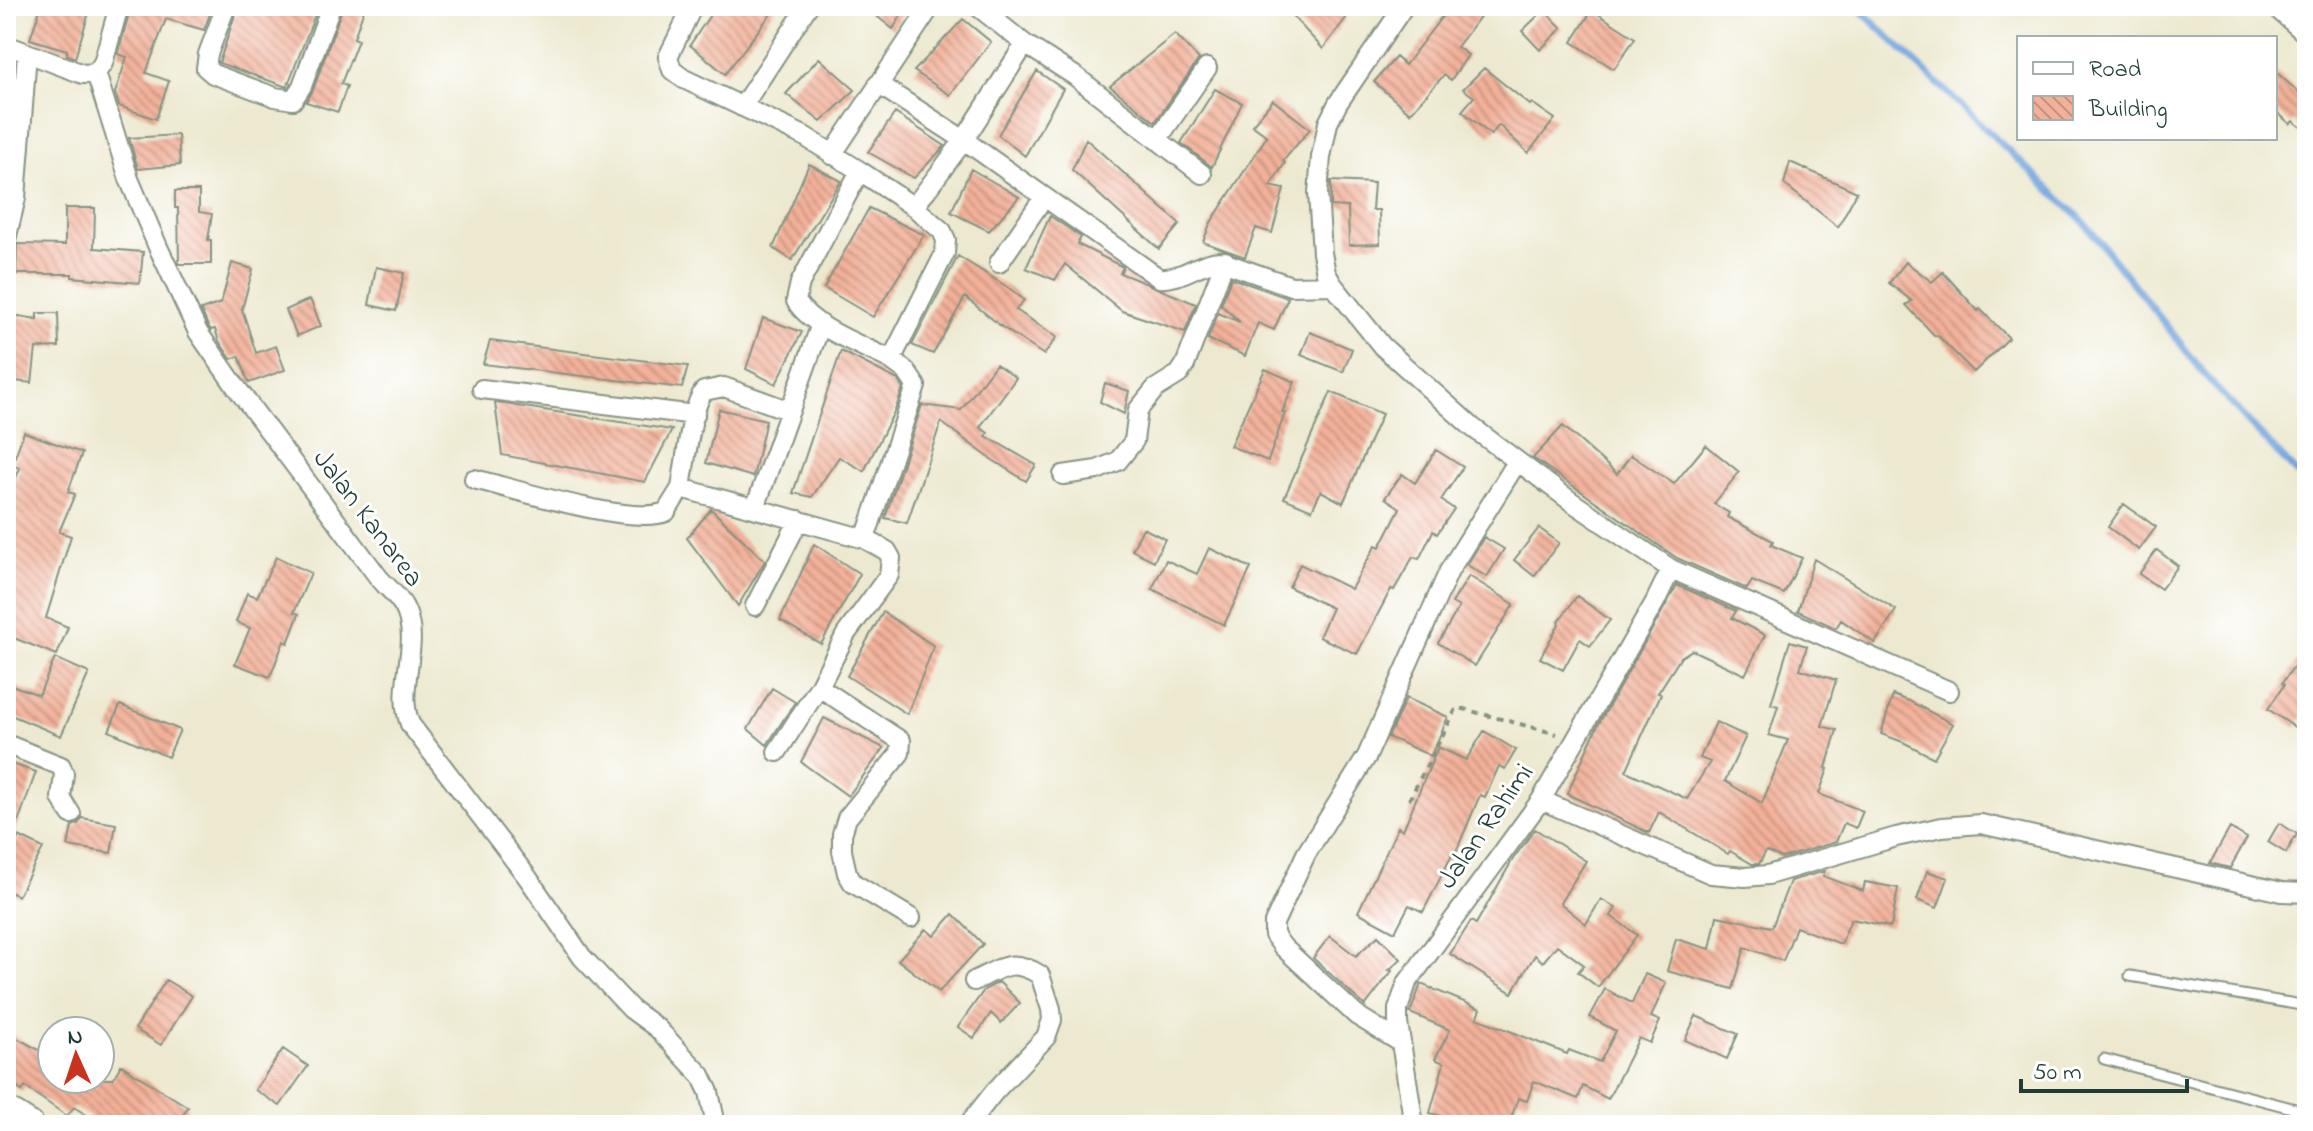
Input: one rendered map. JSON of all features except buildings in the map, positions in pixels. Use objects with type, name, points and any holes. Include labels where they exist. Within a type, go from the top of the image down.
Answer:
[{"type":"street","points":[[6,45],[83,74],[96,73],[103,63],[119,6]]},
{"type":"street","points":[[226,6],[206,68],[213,74],[293,100],[302,86],[331,6]]},
{"type":"street","points":[[693,6],[669,53],[669,65],[684,79],[804,136],[914,207],[942,231],[945,253],[891,360]]},
{"type":"street","points":[[742,107],[808,6]]},
{"type":"street","points":[[832,155],[931,6]]},
{"type":"street","points":[[1404,6],[1338,103],[1328,123],[1318,193],[1322,253],[1326,273],[1333,285],[1382,346],[1472,427],[1671,569],[1949,691]]},
{"type":"street","points":[[2274,6],[2307,35]]},
{"type":"street","points":[[985,9],[1025,44],[1075,76],[1202,174]]},
{"type":"street","points":[[914,207],[964,140],[1025,44]]},
{"type":"street","points":[[6,240],[16,198],[27,53]]},
{"type":"street","points":[[1157,140],[1207,68]]},
{"type":"street","name":"Jalan Kanarea","points":[[96,73],[129,179],[198,332],[236,387],[404,608],[412,638],[405,687],[405,712],[410,724],[520,866],[582,957],[631,1009],[657,1028],[701,1075],[709,1092],[716,1125]]},
{"type":"street","points":[[878,84],[964,140],[1159,278],[1173,278],[1211,261],[1225,261],[1291,286],[1333,285]]},
{"type":"street","points":[[860,171],[797,291],[796,301],[800,309],[821,324],[891,360],[906,371],[916,386],[865,539]]},
{"type":"street","points":[[999,263],[1044,197]]},
{"type":"street","points":[[1063,475],[1109,466],[1132,445],[1138,410],[1155,389],[1179,374],[1185,365],[1225,261]]},
{"type":"street","points":[[755,508],[821,324]]},
{"type":"street","points":[[474,479],[591,507],[645,516],[666,512],[681,488],[695,415],[704,391],[717,387],[790,411]]},
{"type":"street","points":[[482,389],[695,415]]},
{"type":"street","points":[[1400,1042],[1356,1015],[1335,996],[1278,941],[1274,923],[1306,854],[1367,756],[1449,571],[1517,462]]},
{"type":"street","points":[[681,488],[865,539],[887,551],[891,558],[889,575],[846,634],[819,687],[777,752]]},
{"type":"street","points":[[755,606],[799,520]]},
{"type":"street","name":"Jalan Rahimi","points":[[1414,1125],[1400,1042],[1398,1009],[1407,983],[1541,800],[1671,569]]},
{"type":"street","points":[[819,687],[901,741],[900,753],[847,818],[842,834],[842,851],[847,873],[853,883],[911,918]]},
{"type":"street","points":[[6,744],[61,766],[64,774],[61,798],[71,814]]},
{"type":"street","points":[[1541,800],[1711,874],[1745,877],[1768,875],[1896,837],[1942,827],[1981,824],[2282,892],[2307,893]]},
{"type":"street","points":[[968,1125],[1046,1037],[1052,1020],[1040,975],[1025,966],[1008,964],[974,981]]},
{"type":"lane","points":[[2130,976],[2307,1006]]},
{"type":"lane","points":[[2104,1059],[2307,1112]]},
{"type":"path","points":[[1409,800],[1455,711],[1460,708],[1575,738]]},
{"type":"waterway","points":[[1856,6],[2084,222],[2215,387],[2307,484]]}]
